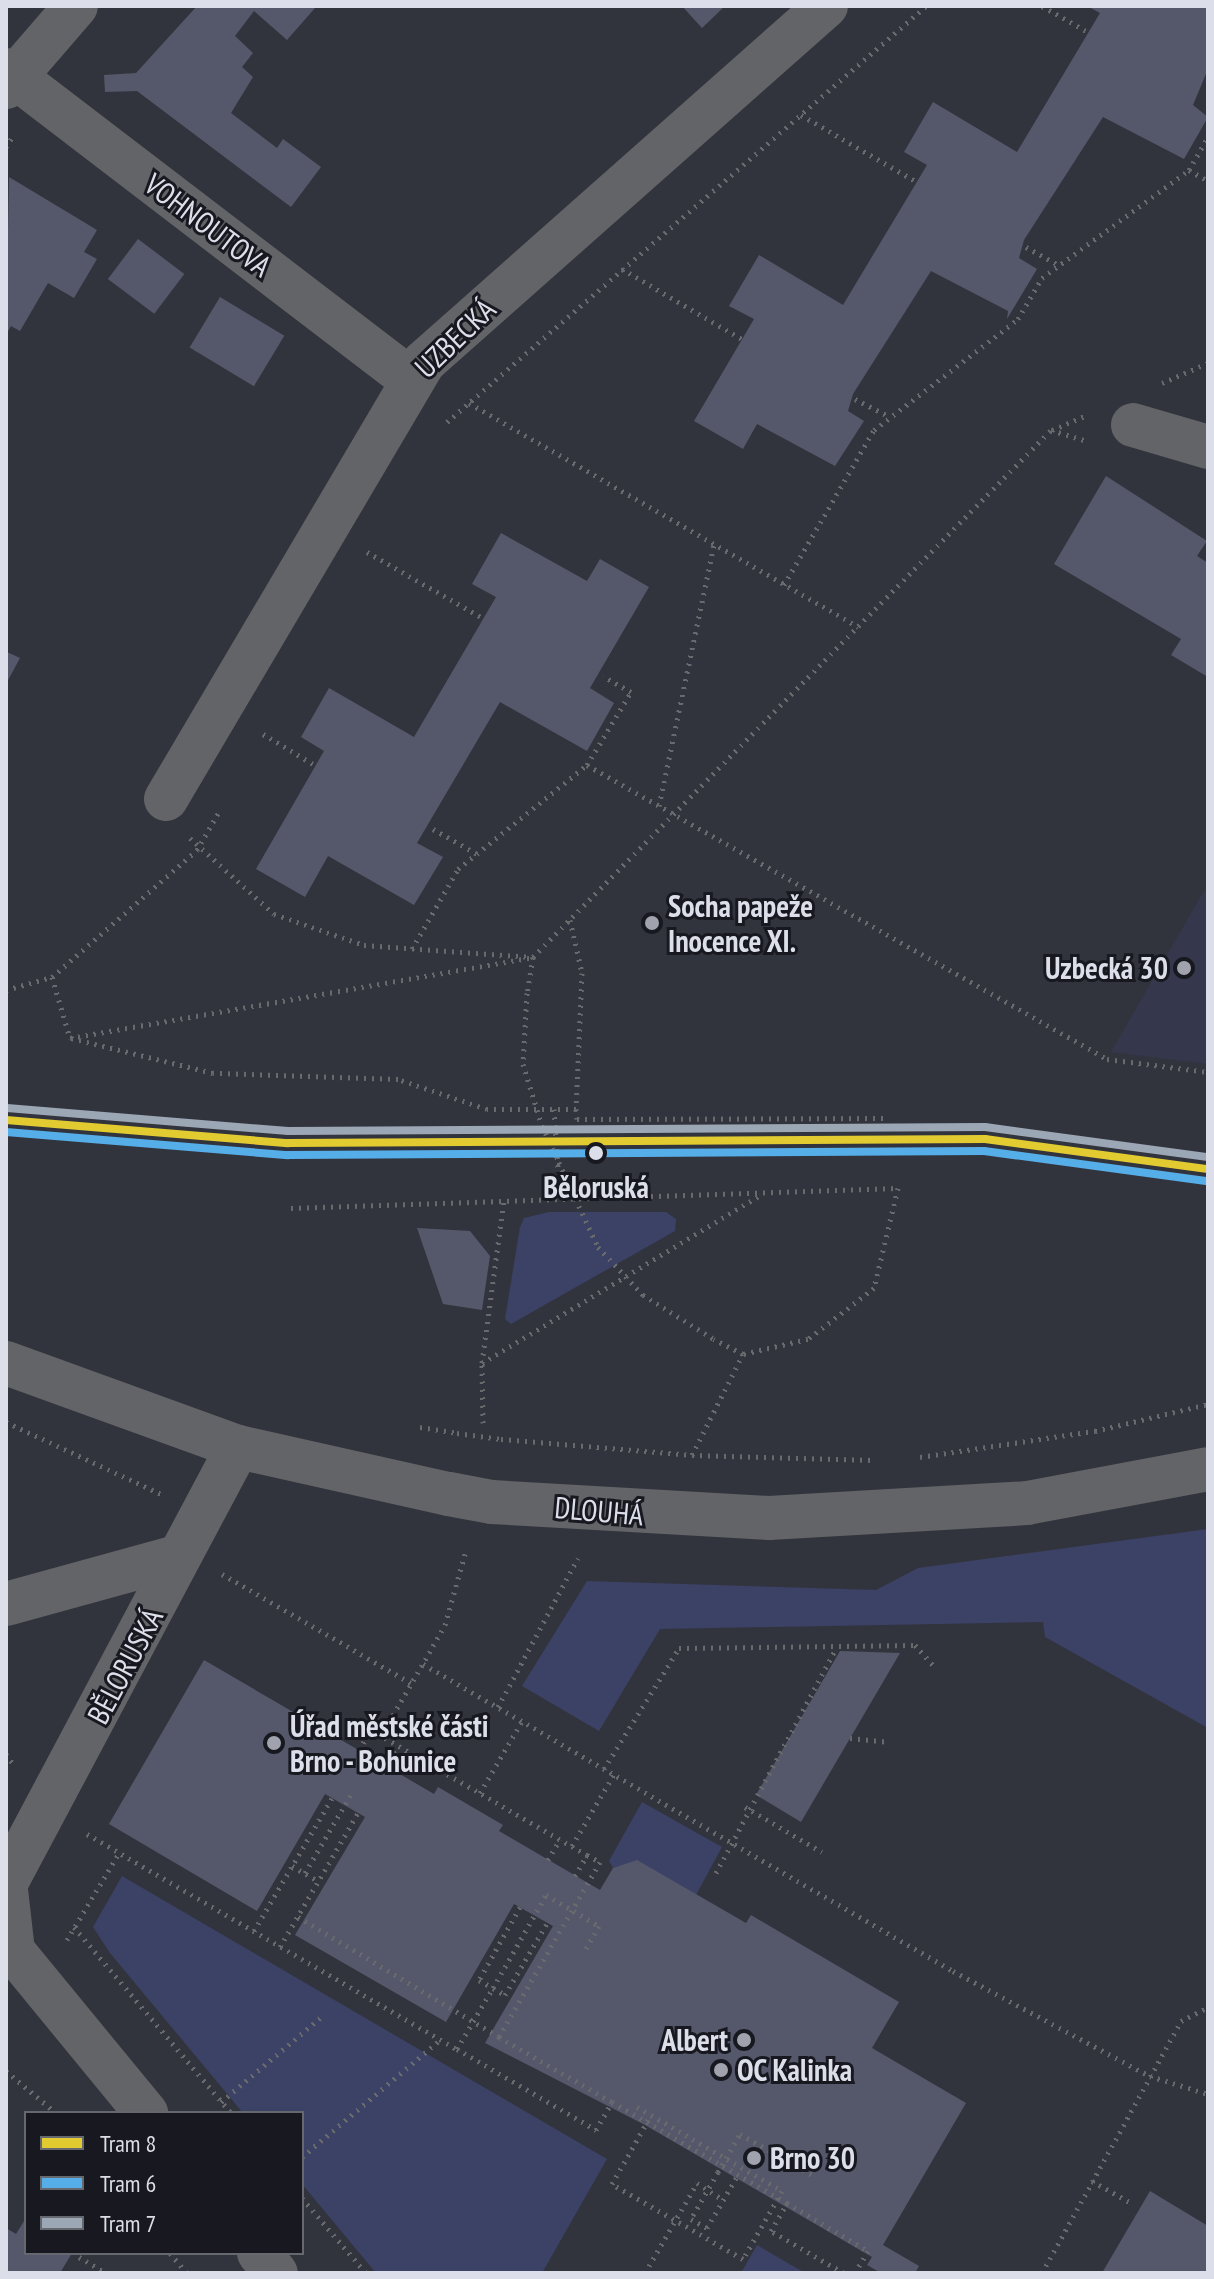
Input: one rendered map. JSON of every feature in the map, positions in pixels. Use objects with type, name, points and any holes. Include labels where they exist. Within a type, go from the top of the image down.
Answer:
[{"type":"street","points":[[8,78],[76,6]]},
{"type":"street","name":"UZBECKÁ","points":[[166,799],[410,379],[826,6]]},
{"type":"street","name":"VOHNOUTOVA","points":[[8,78],[410,379]]},
{"type":"street","points":[[1133,425],[1208,447]]},
{"type":"street","name":"DLOUHÁ","points":[[6,1363],[238,1447],[492,1502],[769,1518],[1027,1503],[1208,1469]]},
{"type":"street","name":"BĚLORUSKÁ","points":[[6,1883],[156,1613],[177,1557],[238,1447]]},
{"type":"street","points":[[6,1604],[177,1557]]},
{"type":"street","points":[[6,1890],[13,1951],[144,2111]]},
{"type":"street","points":[[261,2255],[276,2273]]},
{"type":"path","points":[[435,433],[926,6]]},
{"type":"path","points":[[1042,6],[1088,32]]},
{"type":"path","points":[[801,115],[917,182]]},
{"type":"path","points":[[784,585],[874,430],[1018,319],[1058,265],[1189,170],[1208,137]]},
{"type":"path","points":[[1189,170],[1208,181]]},
{"type":"path","points":[[1026,247],[1058,265]]},
{"type":"path","points":[[622,269],[742,339]]},
{"type":"path","points":[[855,399],[890,417]]},
{"type":"path","points":[[469,403],[858,627]]},
{"type":"path","points":[[70,1038],[533,957],[1051,430],[1093,442]]},
{"type":"path","points":[[360,565],[374,539]]},
{"type":"path","points":[[659,806],[714,544]]},
{"type":"path","points":[[367,552],[481,617]]},
{"type":"path","points":[[412,949],[458,869],[587,765],[631,692],[603,676]]},
{"type":"path","points":[[256,747],[270,721]]},
{"type":"path","points":[[263,734],[313,764]]},
{"type":"path","points":[[587,765],[1107,1059],[1208,1072]]},
{"type":"path","points":[[166,799],[197,850],[274,914],[364,945],[533,957]]},
{"type":"path","points":[[6,990],[52,977],[197,850],[226,799]]},
{"type":"path","points":[[433,829],[477,854]]},
{"type":"path","points":[[570,920],[582,973],[577,1119],[883,1118]]},
{"type":"path","points":[[291,1208],[560,1198],[762,1194],[898,1188],[874,1288],[808,1339],[743,1354],[643,1295],[598,1247],[542,1126],[523,1064],[527,993],[533,957]]},
{"type":"path","points":[[52,977],[70,1038]]},
{"type":"path","points":[[70,1038],[213,1073],[398,1079],[487,1109],[576,1109]]},
{"type":"path","points":[[554,1109],[560,1198]]},
{"type":"path","points":[[482,1363],[762,1194]]},
{"type":"path","points":[[483,1423],[482,1363],[504,1201]]},
{"type":"path","points":[[692,1455],[743,1354]]},
{"type":"path","points":[[915,1458],[1095,1431],[1208,1404]]},
{"type":"path","points":[[420,1427],[501,1439],[692,1455],[885,1460]]},
{"type":"path","points":[[381,1736],[445,1625],[465,1554]]},
{"type":"path","points":[[498,1707],[578,1558]]},
{"type":"path","points":[[212,1583],[219,1572],[411,1683]]},
{"type":"path","points":[[604,1769],[679,1648],[915,1645],[934,1666]]},
{"type":"path","points":[[716,1873],[733,1844],[745,1807],[837,1647]]},
{"type":"path","points":[[423,1664],[733,1844],[1150,2076],[1208,2094]]},
{"type":"path","points":[[480,1793],[522,1721]]},
{"type":"path","points":[[359,1750],[371,1730],[600,1862],[499,2037]]},
{"type":"path","points":[[850,1738],[890,1742]]},
{"type":"path","points":[[386,1766],[397,1745]]},
{"type":"path","points":[[572,1846],[614,1774]]},
{"type":"path","points":[[305,1873],[353,1791]]},
{"type":"path","points":[[254,1931],[268,1899],[292,1866],[332,1798]]},
{"type":"path","points":[[745,1807],[822,1852]]},
{"type":"path","points":[[280,1947],[358,1813]]},
{"type":"path","points":[[72,1825],[596,2130],[612,2102]]},
{"type":"path","points":[[548,1860],[560,1839]]},
{"type":"path","points":[[42,1984],[119,1853]]},
{"type":"path","points":[[575,1876],[587,1855]]},
{"type":"path","points":[[292,1866],[319,1881]]},
{"type":"path","points":[[457,2049],[546,1895],[599,1926],[585,1950]]},
{"type":"path","points":[[520,1907],[479,1980],[505,1995],[547,1923]]},
{"type":"path","points":[[298,1917],[868,2251],[855,2273]]},
{"type":"path","points":[[74,1927],[229,2111]]},
{"type":"path","points":[[1042,2273],[1181,2021],[1208,2007]]},
{"type":"path","points":[[221,2102],[320,2018]]},
{"type":"path","points":[[304,2155],[439,2041]]},
{"type":"path","points":[[6,2071],[54,2111]]},
{"type":"path","points":[[637,2107],[651,2115],[782,2191],[743,2259],[612,2184],[651,2115]]},
{"type":"path","points":[[738,2175],[707,2228],[691,2219],[740,2134],[814,2176]]},
{"type":"path","points":[[645,2273],[697,2183],[723,2200],[707,2229],[692,2220],[723,2166]]},
{"type":"path","points":[[1092,2181],[1133,2204]]},
{"type":"path","points":[[304,2200],[366,2273]]},
{"type":"path","points":[[787,2203],[771,2231],[844,2273]]},
{"type":"path","points":[[172,2255],[187,2273]]},
{"type":"path","points":[[79,2257],[106,2273]]},
{"type":"shaded area","name":"Uzbecká 30","points":[[1208,884],[1208,1064],[1111,1052]]},
{"type":"shaded area","points":[[549,1212],[666,1212],[676,1219],[675,1231],[511,1324],[505,1319],[520,1227],[524,1218]]},
{"type":"shaded area","points":[[1208,1529],[1208,1728],[1045,1637],[1043,1622],[660,1629],[599,1731],[522,1686],[587,1581],[876,1590],[918,1568]]},
{"type":"shaded area","points":[[642,1802],[722,1847],[696,1895],[637,1861],[613,1868],[609,1861]]},
{"type":"shaded area","points":[[122,1876],[607,2159],[542,2273],[376,2273],[304,2186],[304,2111],[241,2111],[110,1953],[93,1927]]},
{"type":"shaded area","points":[[757,2245],[805,2273],[741,2273]]},
{"type":"building","points":[[197,6],[315,8],[287,40],[254,11],[235,36],[253,53],[242,67],[253,77],[231,113],[277,148],[283,139],[321,167],[291,207],[137,91],[105,92],[104,75],[136,73]]},
{"type":"building","points":[[682,6],[725,6],[702,28]]},
{"type":"building","points":[[1087,6],[1208,6],[1208,69],[1193,105],[1208,117],[1184,159],[1103,117],[1024,240],[1019,258],[1037,269],[1007,319],[1008,311],[931,271],[853,394],[848,411],[864,421],[835,466],[757,424],[743,449],[694,421],[754,319],[729,306],[759,255],[843,305],[927,165],[904,152],[933,102],[1017,152],[1100,13]]},
{"type":"building","points":[[9,177],[97,230],[84,252],[97,259],[74,298],[48,283],[20,331],[11,326],[6,335]]},
{"type":"building","points":[[138,239],[184,274],[154,314],[108,279]]},
{"type":"building","points":[[220,297],[284,336],[254,386],[190,348]]},
{"type":"building","points":[[1106,476],[1207,541],[1197,556],[1208,563],[1208,677],[1171,655],[1181,639],[1054,564]]},
{"type":"building","points":[[501,533],[587,581],[600,559],[649,587],[590,688],[614,703],[587,751],[500,702],[417,843],[443,857],[414,905],[328,856],[305,897],[256,869],[324,751],[301,737],[329,688],[414,737],[496,597],[472,584]]},
{"type":"building","points":[[7,652],[20,658],[6,684],[6,655]]},
{"type":"building","points":[[417,1228],[470,1231],[490,1256],[482,1310],[443,1304]]},
{"type":"building","points":[[840,1651],[900,1653],[801,1822],[756,1795]]},
{"type":"building","points":[[204,1660],[434,1794],[438,1787],[503,1825],[499,1831],[600,1890],[613,1868],[637,1860],[746,1923],[751,1915],[899,2002],[872,2048],[966,2103],[883,2245],[919,2266],[915,2273],[881,2273],[867,2265],[872,2257],[645,2125],[485,2043],[553,1926],[514,1904],[446,2022],[295,1935],[365,1817],[325,1794],[257,1911],[109,1824]]},
{"type":"building","points":[[1150,2191],[1208,2226],[1208,2273],[1102,2273]]},
{"type":"building","points":[[24,2221],[24,2255],[71,2255],[60,2273],[6,2273],[6,2228],[16,2234]]},
{"type":"tram line","name":"7","points":[[7,1108],[288,1131],[985,1127],[1208,1157]]},
{"type":"tram line","name":"8","points":[[6,1120],[288,1143],[985,1139],[1208,1169]]},
{"type":"tram line","name":"6","points":[[6,1132],[288,1155],[984,1151],[1206,1181]]},
{"type":"place","name":"Socha papeže Inocence XI.","points":[[652,923]]},
{"type":"place","name":"Uzbecká 30","points":[[1184,968]]},
{"type":"place","name":"Běloruská","points":[[596,1153]]},
{"type":"place","name":"Úřad městské části Brno - Bohunice","points":[[274,1743]]},
{"type":"place","name":"Albert","points":[[744,2040]]},
{"type":"place","name":"OC Kalinka","points":[[721,2070]]},
{"type":"place","name":"Brno 30","points":[[754,2158]]}]
